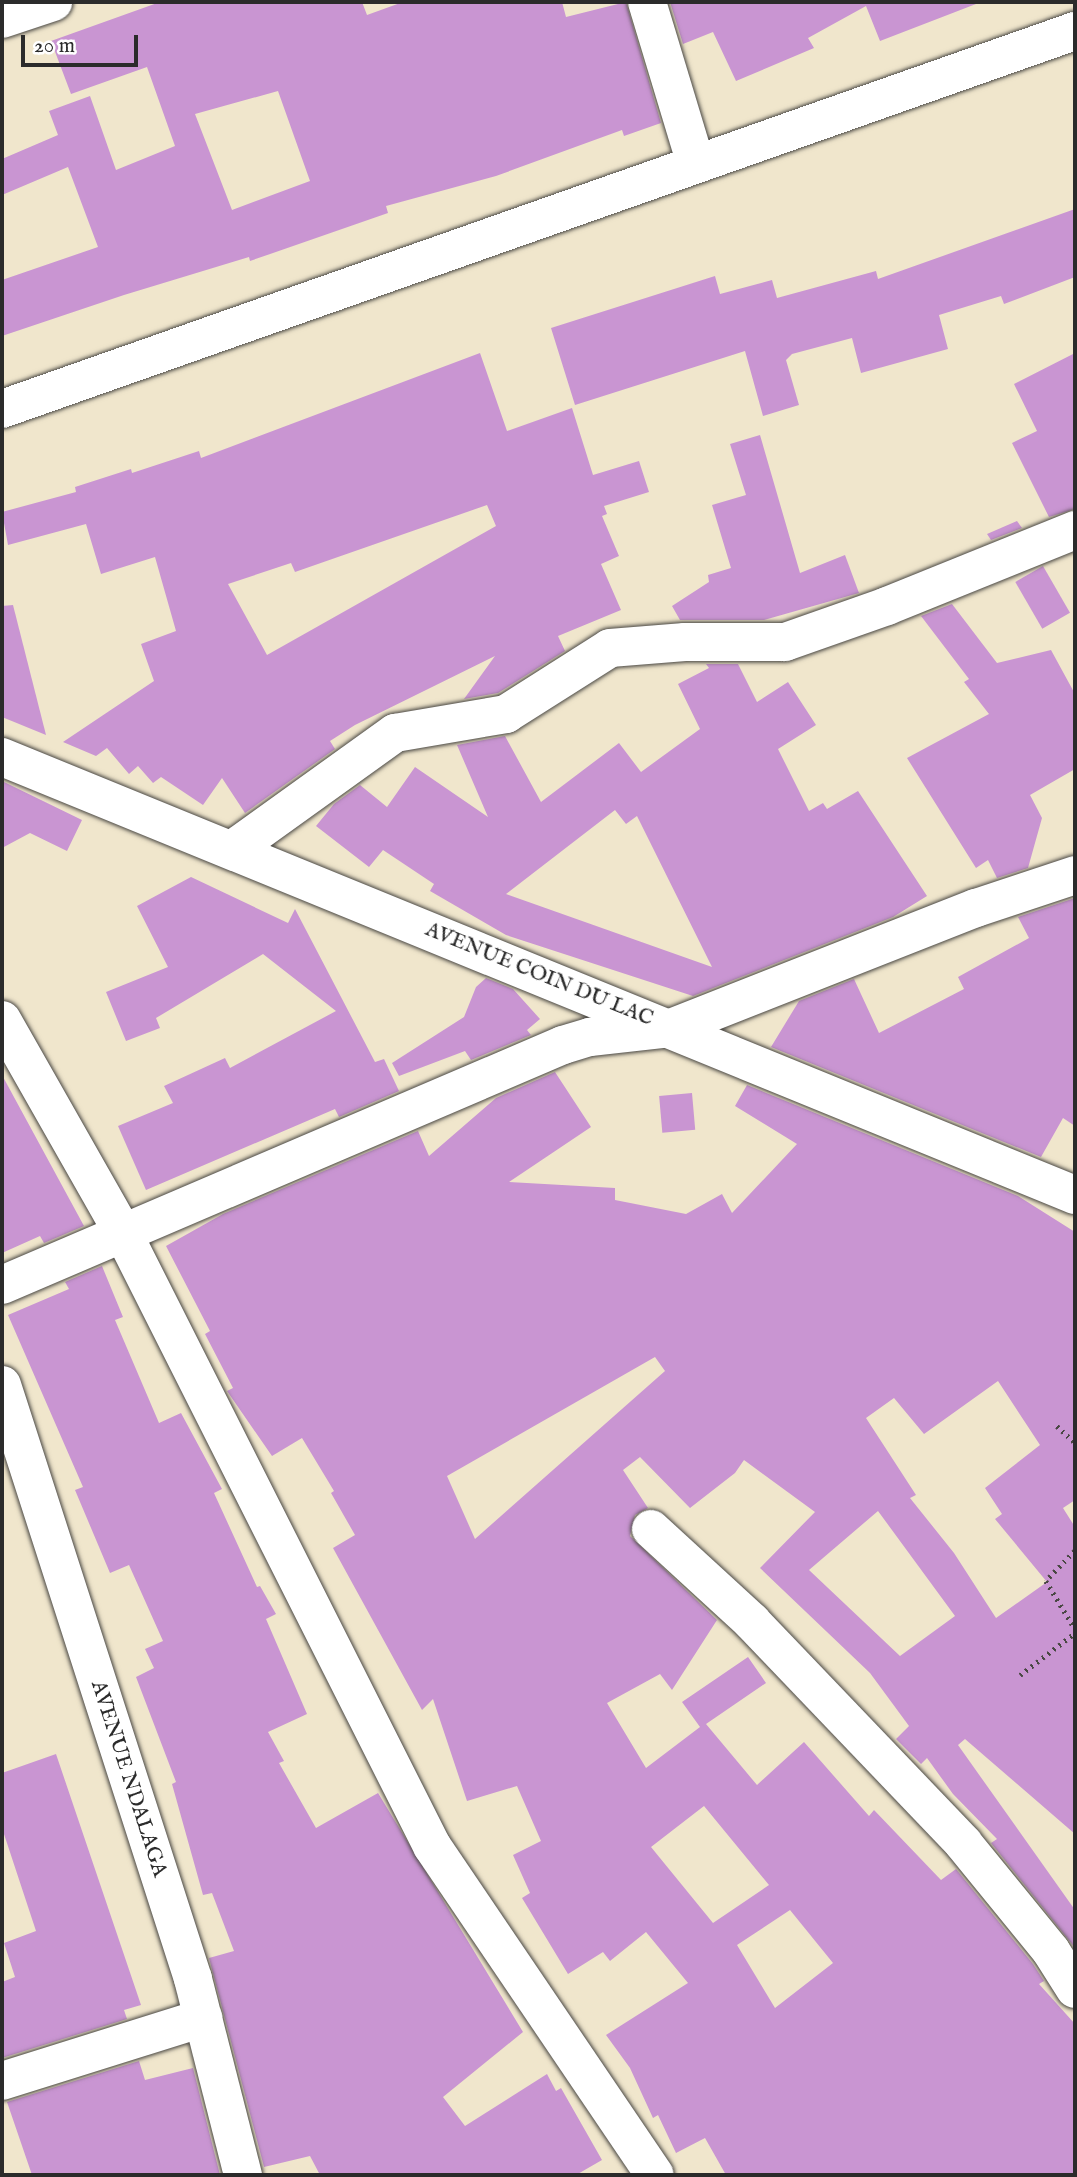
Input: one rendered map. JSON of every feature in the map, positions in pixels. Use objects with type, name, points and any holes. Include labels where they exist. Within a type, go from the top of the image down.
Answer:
[{"type":"main road","points":[[2,19],[53,2]]},
{"type":"main road","points":[[647,2],[696,164]]},
{"type":"main road","points":[[2,409],[1075,31]]},
{"type":"main road","points":[[232,850],[395,733],[506,714],[610,648],[685,642],[785,642],[887,607],[1075,530]]},
{"type":"main road","name":"AVENUE COIN DU LAC","points":[[2,757],[1075,1195]]},
{"type":"main road","points":[[2,1285],[122,1231],[563,1045],[590,1037],[671,1028],[976,908],[1075,875]]},
{"type":"main road","points":[[2,1020],[122,1231],[432,1846],[655,2175]]},
{"type":"main road","name":"AVENUE NDALAGA","points":[[2,1385],[203,2018],[243,2175]]},
{"type":"main road","points":[[651,1529],[752,1622],[963,1843],[1051,1951],[1075,1989]]},
{"type":"main road","points":[[2,2081],[203,2018]]},
{"type":"path","points":[[1057,1426],[1075,1443]]},
{"type":"path","points":[[1020,1675],[1075,1631],[1046,1581],[1075,1551]]},
{"type":"building","points":[[160,2],[362,2],[367,15],[403,2],[562,2],[566,17],[626,2],[661,123],[624,136],[622,130],[496,176],[386,206],[388,213],[250,261],[249,257],[2,336],[2,280],[98,247],[68,167],[2,195],[2,159],[58,135],[49,111],[90,96],[116,170],[175,146],[147,67],[71,94],[51,41]],"holes":[[[278,91],[310,181],[232,210],[195,114]]]},
{"type":"building","points":[[670,2],[976,4],[880,41],[866,6],[808,38],[814,48],[736,81],[713,32],[683,44]]},
{"type":"building","points":[[1075,209],[1075,277],[1004,304],[1001,296],[939,315],[948,349],[861,373],[852,338],[792,354],[786,360],[799,405],[763,416],[745,351],[575,405],[551,328],[715,276],[720,294],[772,280],[777,298],[876,271],[878,279]]},
{"type":"building","points":[[480,353],[507,431],[572,408],[593,475],[639,461],[649,492],[604,506],[607,514],[602,516],[619,556],[601,564],[621,610],[558,636],[565,651],[498,693],[464,699],[495,656],[355,725],[330,741],[335,749],[245,813],[222,778],[203,805],[161,777],[153,783],[138,766],[129,774],[107,748],[96,756],[63,742],[154,681],[141,644],[176,631],[155,557],[101,574],[86,524],[8,545],[2,512],[76,492],[75,487],[131,469],[132,473],[199,451],[201,458]],"holes":[[[487,505],[496,526],[267,655],[228,584],[291,563],[295,572]]]},
{"type":"building","points":[[1075,353],[1075,509],[1049,517],[1012,443],[1037,431],[1014,384]]},
{"type":"building","points":[[760,435],[800,573],[845,555],[859,593],[764,620],[680,620],[672,606],[709,582],[708,575],[731,568],[712,505],[746,495],[730,444]]},
{"type":"building","points":[[1017,521],[1022,528],[991,540],[987,534]]},
{"type":"building","points":[[1043,566],[1070,613],[1042,629],[1015,582]]},
{"type":"building","points":[[952,604],[997,663],[1051,650],[1075,694],[1075,769],[1030,795],[1042,818],[1028,868],[997,878],[988,860],[976,868],[907,758],[989,714],[964,682],[969,679],[921,616]]},
{"type":"building","points":[[13,605],[46,735],[2,717],[2,606]]},
{"type":"building","points":[[706,664],[738,664],[757,702],[788,682],[816,725],[778,749],[809,811],[823,803],[827,809],[858,791],[927,896],[893,917],[693,996],[506,935],[430,891],[434,884],[383,850],[369,867],[316,826],[334,804],[360,785],[387,807],[415,767],[488,817],[457,745],[505,736],[541,802],[619,743],[641,772],[700,729],[678,684],[709,668]],"holes":[[[615,810],[626,824],[637,816],[712,967],[506,894]]]},
{"type":"building","points":[[2,781],[82,820],[67,851],[30,833],[2,848]]},
{"type":"building","points":[[191,877],[288,923],[295,909],[375,1062],[384,1059],[399,1091],[339,1117],[335,1109],[146,1190],[118,1126],[173,1103],[164,1086],[225,1058],[230,1068],[336,1011],[263,954],[156,1018],[160,1028],[126,1041],[106,992],[168,967],[137,906]]},
{"type":"building","points":[[1075,898],[1075,1126],[1063,1118],[1041,1157],[771,1047],[799,1001],[854,979],[879,1033],[964,989],[958,977],[1029,938],[1018,917]]},
{"type":"building","points":[[486,978],[513,989],[540,1019],[527,1030],[531,1035],[471,1060],[465,1051],[399,1076],[392,1063],[464,1017],[476,987]]},
{"type":"building","points":[[555,1072],[591,1127],[509,1182],[615,1188],[615,1200],[686,1214],[722,1194],[732,1213],[797,1144],[735,1106],[747,1085],[1018,1196],[1075,1232],[1075,1500],[1063,1508],[1075,1527],[1075,1834],[965,1739],[958,1745],[1075,1910],[1075,1948],[991,1843],[997,1839],[953,1794],[927,1758],[921,1764],[896,1739],[909,1726],[870,1673],[760,1568],[815,1512],[744,1460],[735,1473],[690,1508],[640,1457],[623,1470],[648,1508],[635,1515],[630,1536],[717,1620],[672,1690],[660,1674],[607,1703],[646,1768],[700,1727],[682,1702],[748,1657],[766,1683],[706,1724],[757,1785],[804,1742],[869,1816],[874,1810],[941,1880],[956,1869],[1033,1964],[1044,1981],[1039,1984],[1075,2024],[1075,2175],[726,2175],[705,2138],[676,2153],[658,2115],[653,2118],[630,2068],[606,2035],[688,1983],[646,1932],[610,1961],[603,1952],[568,1974],[522,1898],[530,1893],[513,1855],[541,1841],[517,1786],[467,1801],[433,1699],[422,1710],[333,1548],[355,1535],[331,1493],[334,1491],[302,1438],[272,1456],[227,1391],[233,1388],[205,1334],[210,1331],[166,1246],[223,1214],[418,1131],[429,1156],[496,1098]],"holes":[[[655,1357],[665,1371],[475,1539],[447,1476]],[[998,1381],[1040,1445],[985,1488],[1002,1514],[995,1519],[1047,1582],[996,1618],[954,1553],[910,1498],[916,1495],[866,1418],[894,1398],[924,1434]],[[878,1511],[955,1616],[900,1656],[809,1570]],[[704,1806],[769,1885],[713,1923],[651,1847]],[[790,1910],[833,1963],[775,2008],[737,1945]]]},
{"type":"building","points":[[2,1075],[84,1226],[44,1243],[40,1236],[2,1253]]},
{"type":"building","points":[[692,1093],[695,1130],[662,1133],[659,1096]]},
{"type":"building","points":[[102,1266],[123,1317],[115,1320],[159,1423],[181,1413],[222,1489],[214,1493],[257,1587],[260,1586],[276,1614],[266,1619],[307,1714],[268,1732],[284,1761],[279,1763],[316,1828],[378,1793],[523,2032],[443,2097],[465,2126],[547,2074],[556,2091],[561,2088],[602,2160],[576,2175],[320,2175],[310,2156],[264,2167],[209,1958],[234,1951],[212,1893],[203,1895],[172,1784],[176,1782],[136,1677],[154,1668],[145,1649],[163,1641],[129,1565],[110,1573],[75,1490],[83,1487],[8,1315],[69,1289],[65,1282]]},
{"type":"building","points":[[56,1754],[141,2005],[124,2010],[127,2019],[2,2058],[2,1982],[15,1977],[4,1943],[36,1931],[2,1828],[2,1773]]},
{"type":"building","points":[[139,2061],[145,2080],[193,2068],[220,2175],[32,2175],[7,2102]]}]
